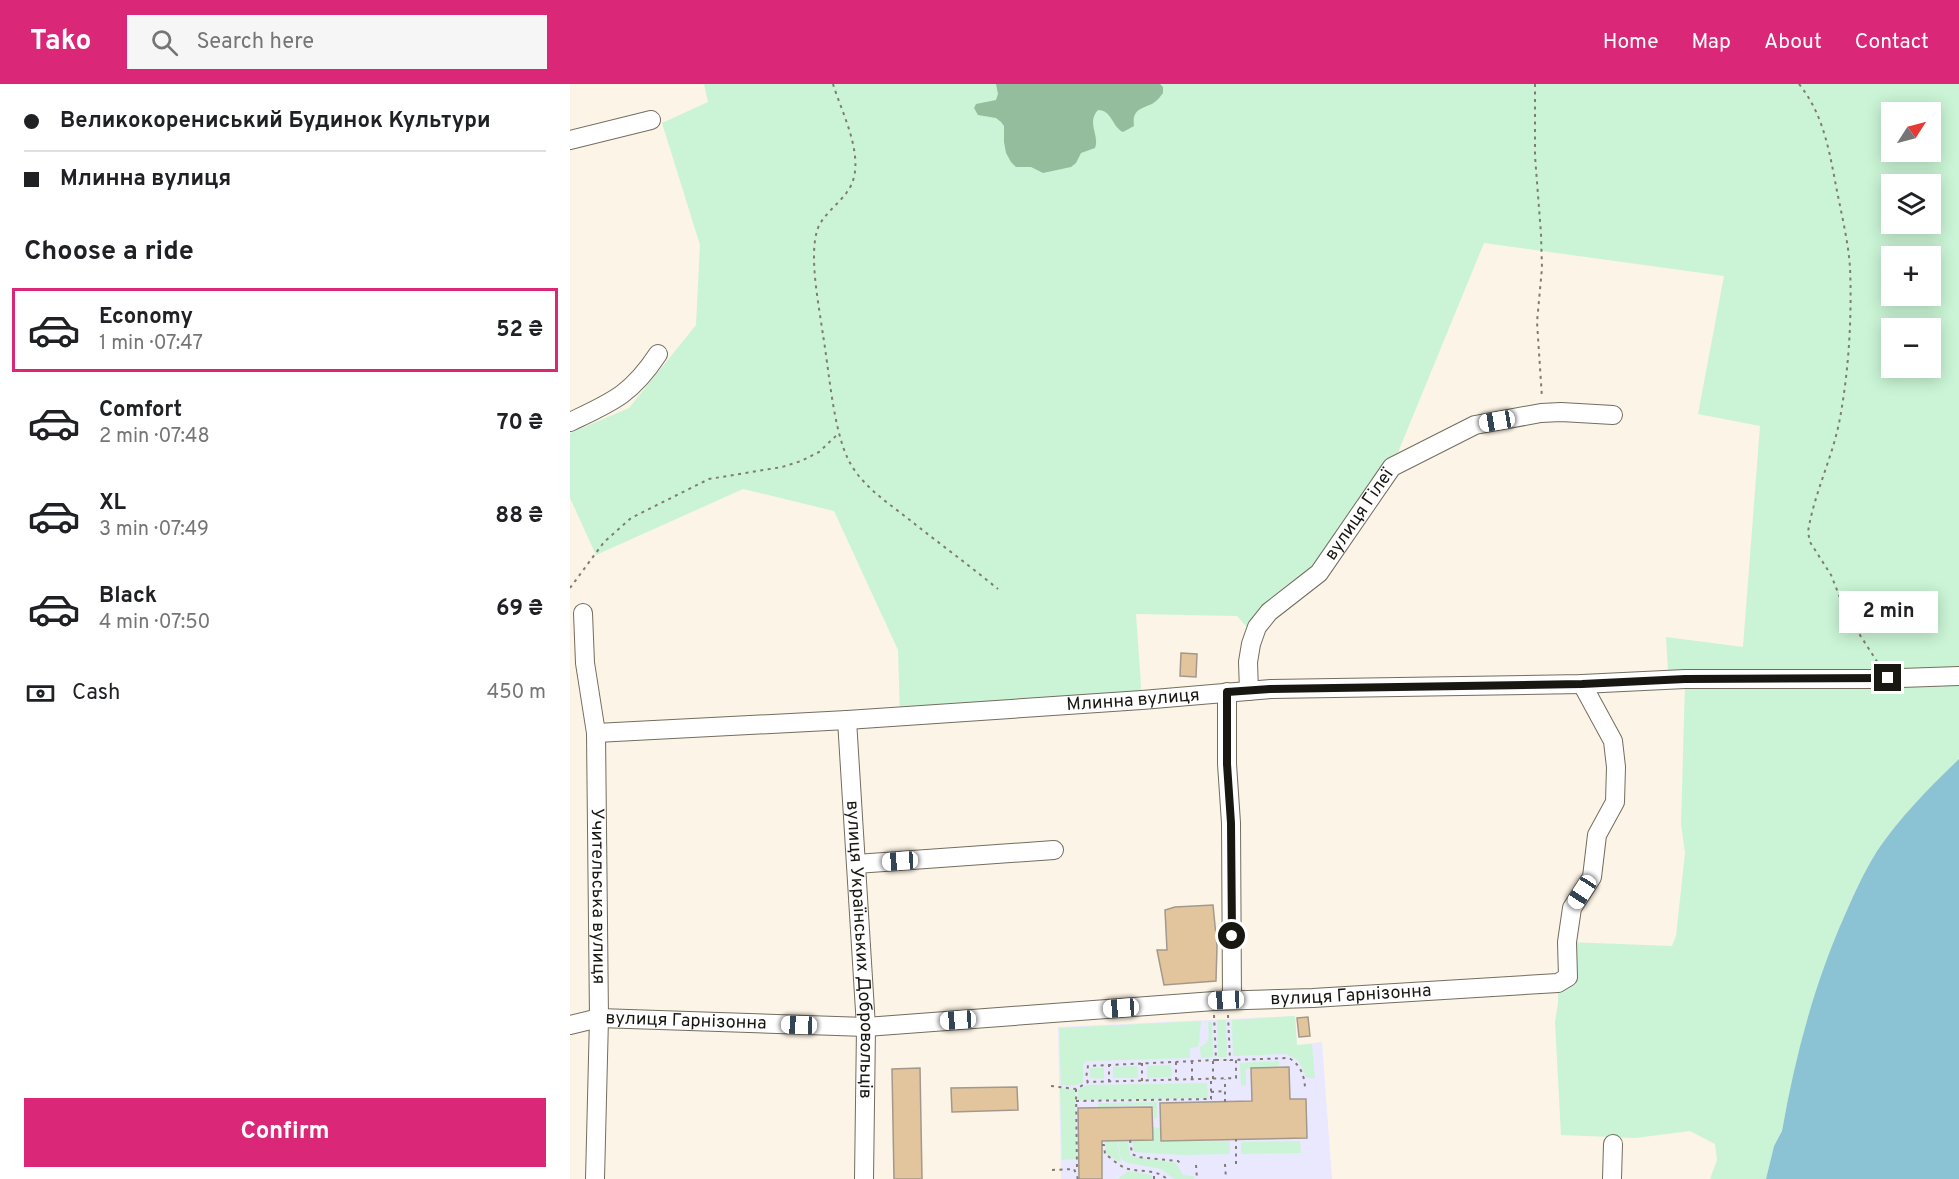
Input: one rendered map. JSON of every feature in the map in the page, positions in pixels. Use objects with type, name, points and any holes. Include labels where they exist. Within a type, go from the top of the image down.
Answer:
[{"type":"street","points":[[570,140],[651,120]]},
{"type":"street","points":[[570,422],[623,395],[647,370],[658,354]]},
{"type":"street","name":"вулиця Гілеї","points":[[1249,691],[1248,662],[1257,627],[1269,612],[1319,573],[1392,467],[1475,425],[1541,413],[1613,415]]},
{"type":"street","name":"Учительська вулиця","points":[[583,614],[585,663],[596,733],[599,1018],[595,1179]]},
{"type":"street","name":"Млинна вулиця","points":[[596,733],[847,720],[1249,691],[1582,684],[1685,679],[1959,676]]},
{"type":"street","name":"вулиця Гарнізонна","points":[[570,1025],[599,1018],[866,1027],[1225,1000],[1313,998],[1563,980],[1572,908],[1592,877],[1597,835],[1615,802],[1617,767],[1612,741],[1582,684]]},
{"type":"street","points":[[1225,1000],[1231,823],[1227,764],[1227,692]]},
{"type":"street","name":"вулиця Українських Добровольців","points":[[847,720],[866,1027],[864,1179]]},
{"type":"street","points":[[856,864],[1054,850]]},
{"type":"street","points":[[1612,1179],[1613,1144]]},
{"type":"path","points":[[833,84],[850,129],[854,150],[854,172],[850,189],[817,229],[814,250],[820,312],[839,433],[848,458],[864,481],[880,498],[998,589]]},
{"type":"path","points":[[1535,84],[1534,156],[1542,268],[1537,322],[1541,413]]},
{"type":"path","points":[[1798,84],[1821,120],[1829,147],[1850,265],[1845,390],[1840,420],[1808,532],[1810,542],[1834,582],[1847,615],[1888,678]]},
{"type":"path","points":[[570,588],[604,542],[631,519],[709,479],[782,467],[801,460],[819,452],[839,433]]},
{"type":"path","points":[[1225,1000],[1230,1060]]},
{"type":"path","points":[[1076,1101],[1211,1099],[1214,1060],[1225,1000]]},
{"type":"path","points":[[1051,1086],[1076,1089],[1088,1082],[1236,1078],[1236,1059]]},
{"type":"path","points":[[1088,1082],[1086,1070],[1088,1066],[1236,1059],[1289,1059],[1301,1069],[1305,1078],[1305,1090]]},
{"type":"path","points":[[1192,1061],[1192,1080]]},
{"type":"path","points":[[1176,1062],[1176,1080]]},
{"type":"path","points":[[1142,1063],[1142,1081]]},
{"type":"path","points":[[1108,1082],[1109,1065]]},
{"type":"path","points":[[1225,1079],[1225,1102]]},
{"type":"path","points":[[1076,1089],[1078,1179]]},
{"type":"path","points":[[1211,1092],[1225,1091]]},
{"type":"path","points":[[1236,1139],[1236,1164]]},
{"type":"path","points":[[1130,1140],[1132,1154],[1138,1157],[1178,1161],[1182,1166]]},
{"type":"path","points":[[1102,1145],[1104,1145],[1105,1154],[1125,1168],[1154,1172],[1167,1179]]},
{"type":"path","points":[[1225,1164],[1226,1179]]},
{"type":"path","points":[[1196,1165],[1197,1179]]},
{"type":"path","points":[[1052,1170],[1077,1169]]},
{"type":"path","points":[[1154,1172],[1154,1179]]},
{"type":"shaded area","points":[[1295,1016],[1297,1045],[1322,1042],[1332,1179],[1061,1179],[1058,1027]]},
{"type":"green space","points":[[704,84],[1959,84],[1959,671],[1753,673],[1668,671],[1666,637],[1743,647],[1760,426],[1698,414],[1724,276],[1484,243],[1392,467],[1368,505],[1254,635],[1237,616],[1136,614],[1142,700],[900,716],[898,650],[834,511],[743,489],[596,555],[570,498],[570,433],[629,408],[696,325],[700,245],[662,123],[708,102]]},
{"type":"green space","points":[[996,84],[1160,84],[1163,87],[1163,93],[1154,103],[1138,111],[1134,117],[1134,126],[1123,132],[1106,113],[1098,110],[1093,120],[1095,148],[1081,153],[1071,167],[1043,173],[1031,167],[1016,167],[1006,153],[1004,126],[996,118],[978,115],[974,108],[976,104],[996,100],[998,94]]},
{"type":"green space","points":[[1959,682],[1959,759],[1895,826],[1877,851],[1852,900],[1815,995],[1793,1076],[1782,1131],[1774,1146],[1766,1179],[1710,1179],[1717,1160],[1715,1144],[1690,1131],[1635,1138],[1561,1135],[1555,1022],[1558,983],[1567,942],[1672,946],[1676,936],[1685,853],[1681,824],[1685,684]]},
{"type":"green space","points":[[1295,1016],[1297,1045],[1312,1044],[1315,1078],[1307,1078],[1298,1060],[1286,1054],[1233,1056],[1232,1020]]},
{"type":"green space","points":[[1217,1020],[1226,1020],[1227,1057],[1218,1057]]},
{"type":"green space","points":[[1201,1021],[1199,1044],[1197,1047],[1190,1048],[1190,1058],[1087,1061],[1083,1064],[1083,1083],[1072,1086],[1061,1085],[1059,1028]]},
{"type":"green space","points":[[1212,1021],[1213,1057],[1201,1058],[1200,1047],[1208,1040],[1208,1022]]},
{"type":"green space","points":[[1279,1061],[1279,1066],[1246,1069],[1246,1086],[1241,1085],[1240,1063]]},
{"type":"green space","points":[[1171,1065],[1172,1077],[1147,1078],[1147,1066]]},
{"type":"green space","points":[[1137,1066],[1138,1078],[1113,1078],[1113,1067]]},
{"type":"green space","points":[[1090,1068],[1104,1068],[1104,1079],[1090,1078]]},
{"type":"green space","points":[[1207,1083],[1208,1098],[1078,1100],[1078,1090],[1087,1085]]},
{"type":"green space","points":[[1060,1088],[1075,1090],[1077,1159],[1062,1160]]},
{"type":"green space","points":[[1157,1102],[1157,1118],[1154,1118],[1153,1105],[1098,1107],[1098,1103]]},
{"type":"green space","points":[[1153,1127],[1160,1128],[1160,1142],[1230,1141],[1230,1154],[1184,1155],[1134,1152],[1132,1141],[1154,1140]]},
{"type":"green space","points":[[1128,1141],[1130,1156],[1176,1163],[1183,1175],[1194,1176],[1194,1179],[1174,1179],[1161,1169],[1128,1163],[1121,1159],[1118,1142]]},
{"type":"green space","points":[[1300,1141],[1301,1153],[1241,1154],[1241,1142]]},
{"type":"green space","points":[[1105,1142],[1117,1142],[1121,1161],[1119,1162],[1106,1153]]},
{"type":"green space","points":[[1128,1171],[1152,1175],[1152,1179],[1118,1179]]},
{"type":"water","points":[[1959,759],[1959,1179],[1766,1179],[1774,1146],[1782,1131],[1799,1049],[1823,969],[1852,900],[1877,851],[1895,826]]},
{"type":"building","points":[[1181,653],[1197,654],[1196,677],[1180,676]]},
{"type":"building","points":[[1213,905],[1217,946],[1216,981],[1164,985],[1157,950],[1167,950],[1165,910],[1175,907]]},
{"type":"building","points":[[1308,1017],[1310,1036],[1299,1037],[1297,1018]]},
{"type":"building","points":[[1289,1067],[1290,1099],[1306,1099],[1307,1138],[1161,1141],[1160,1103],[1252,1101],[1251,1068]]},
{"type":"building","points":[[920,1068],[922,1179],[894,1179],[892,1069]]},
{"type":"building","points":[[1017,1087],[1018,1110],[952,1112],[951,1088]]},
{"type":"building","points":[[1152,1107],[1153,1140],[1102,1141],[1102,1179],[1079,1179],[1078,1108]]},
{"type":"route","points":[[1232,936],[1227,692],[1270,689],[1582,684],[1685,679],[1888,678]]}]
